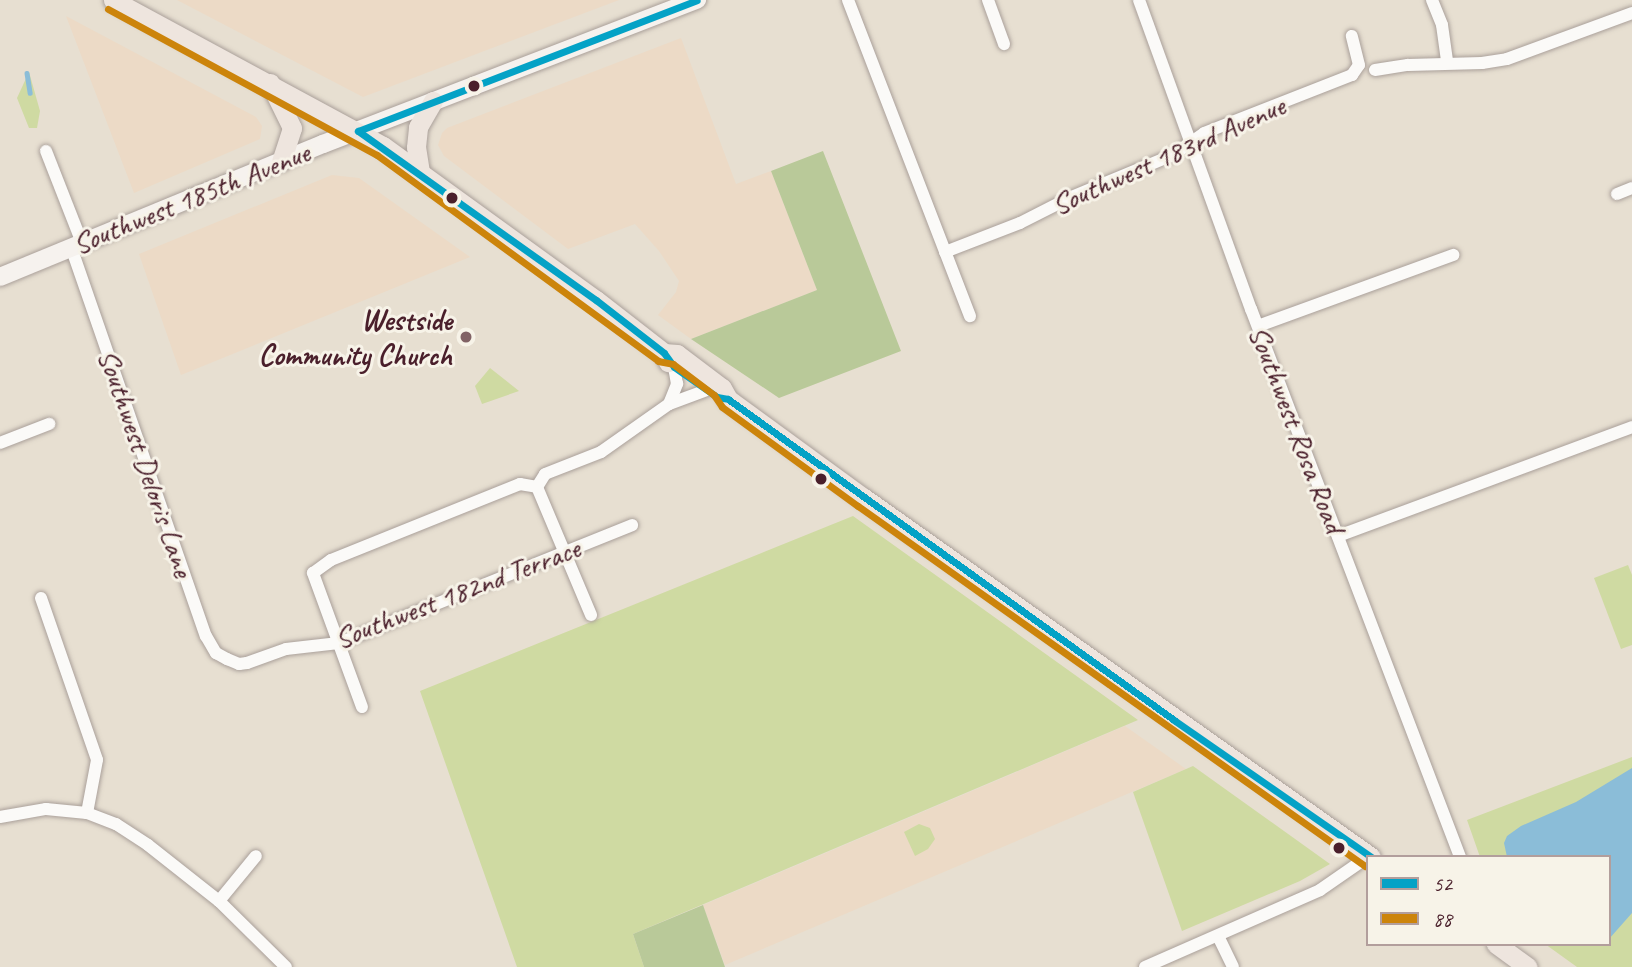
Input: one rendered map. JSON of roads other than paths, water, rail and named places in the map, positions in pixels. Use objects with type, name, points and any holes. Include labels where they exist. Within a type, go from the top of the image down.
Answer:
[{"type":"main road","points":[[113,0],[358,131],[420,172],[707,390],[718,397],[728,399],[1365,858]]},
{"type":"main road","points":[[270,82],[291,122],[289,145],[281,161]]},
{"type":"main road","points":[[420,172],[416,147],[418,127],[433,101]]},
{"type":"main road","points":[[669,360],[677,354],[722,388],[728,399]]},
{"type":"main road","points":[[1499,946],[1528,967]]},
{"type":"street","name":"Southwest 185th Avenue","points":[[0,277],[281,161],[697,0]]},
{"type":"street","points":[[848,0],[970,316]]},
{"type":"street","points":[[988,0],[1004,44]]},
{"type":"street","name":"Southwest Rosa Road","points":[[1139,0],[1258,326],[1459,855]]},
{"type":"street","points":[[1432,0],[1441,25],[1447,62]]},
{"type":"street","points":[[1375,70],[1507,59],[1632,13]]},
{"type":"street","name":"Southwest 183rd Avenue","points":[[945,252],[1020,223],[1069,198],[1173,155],[1204,133],[1352,75],[1359,65],[1352,36]]},
{"type":"street","name":"Southwest Deloris Lane","points":[[46,151],[208,640],[216,653],[239,664]]},
{"type":"street","points":[[1617,194],[1632,188]]},
{"type":"street","points":[[1258,326],[1452,255]]},
{"type":"street","points":[[669,360],[676,391],[669,404]]},
{"type":"street","points":[[537,487],[545,474],[601,452],[669,404],[707,390]]},
{"type":"street","points":[[0,443],[49,424]]},
{"type":"street","points":[[1338,536],[1632,427]]},
{"type":"street","points":[[362,708],[313,573],[331,560],[520,484],[537,487]]},
{"type":"street","points":[[537,487],[591,615]]},
{"type":"street","name":"Southwest 182nd Terrace","points":[[239,664],[286,649],[339,643],[632,525]]},
{"type":"street","points":[[41,598],[97,760],[87,813]]},
{"type":"street","points":[[0,817],[46,809],[87,813],[116,824],[148,845],[219,901],[286,967]]},
{"type":"street","points":[[219,901],[256,856]]},
{"type":"street","points":[[1145,967],[1320,890],[1365,858]]},
{"type":"street","points":[[1218,936],[1233,967]]},
{"type":"water","points":[[1632,768],[1632,913],[1611,937],[1611,855],[1507,855],[1504,843],[1507,836],[1521,826],[1576,802]]},
{"type":"waterway","points":[[27,73],[30,93]]},
{"type":"place","name":"Westside Community Church","points":[[466,337]]}]
